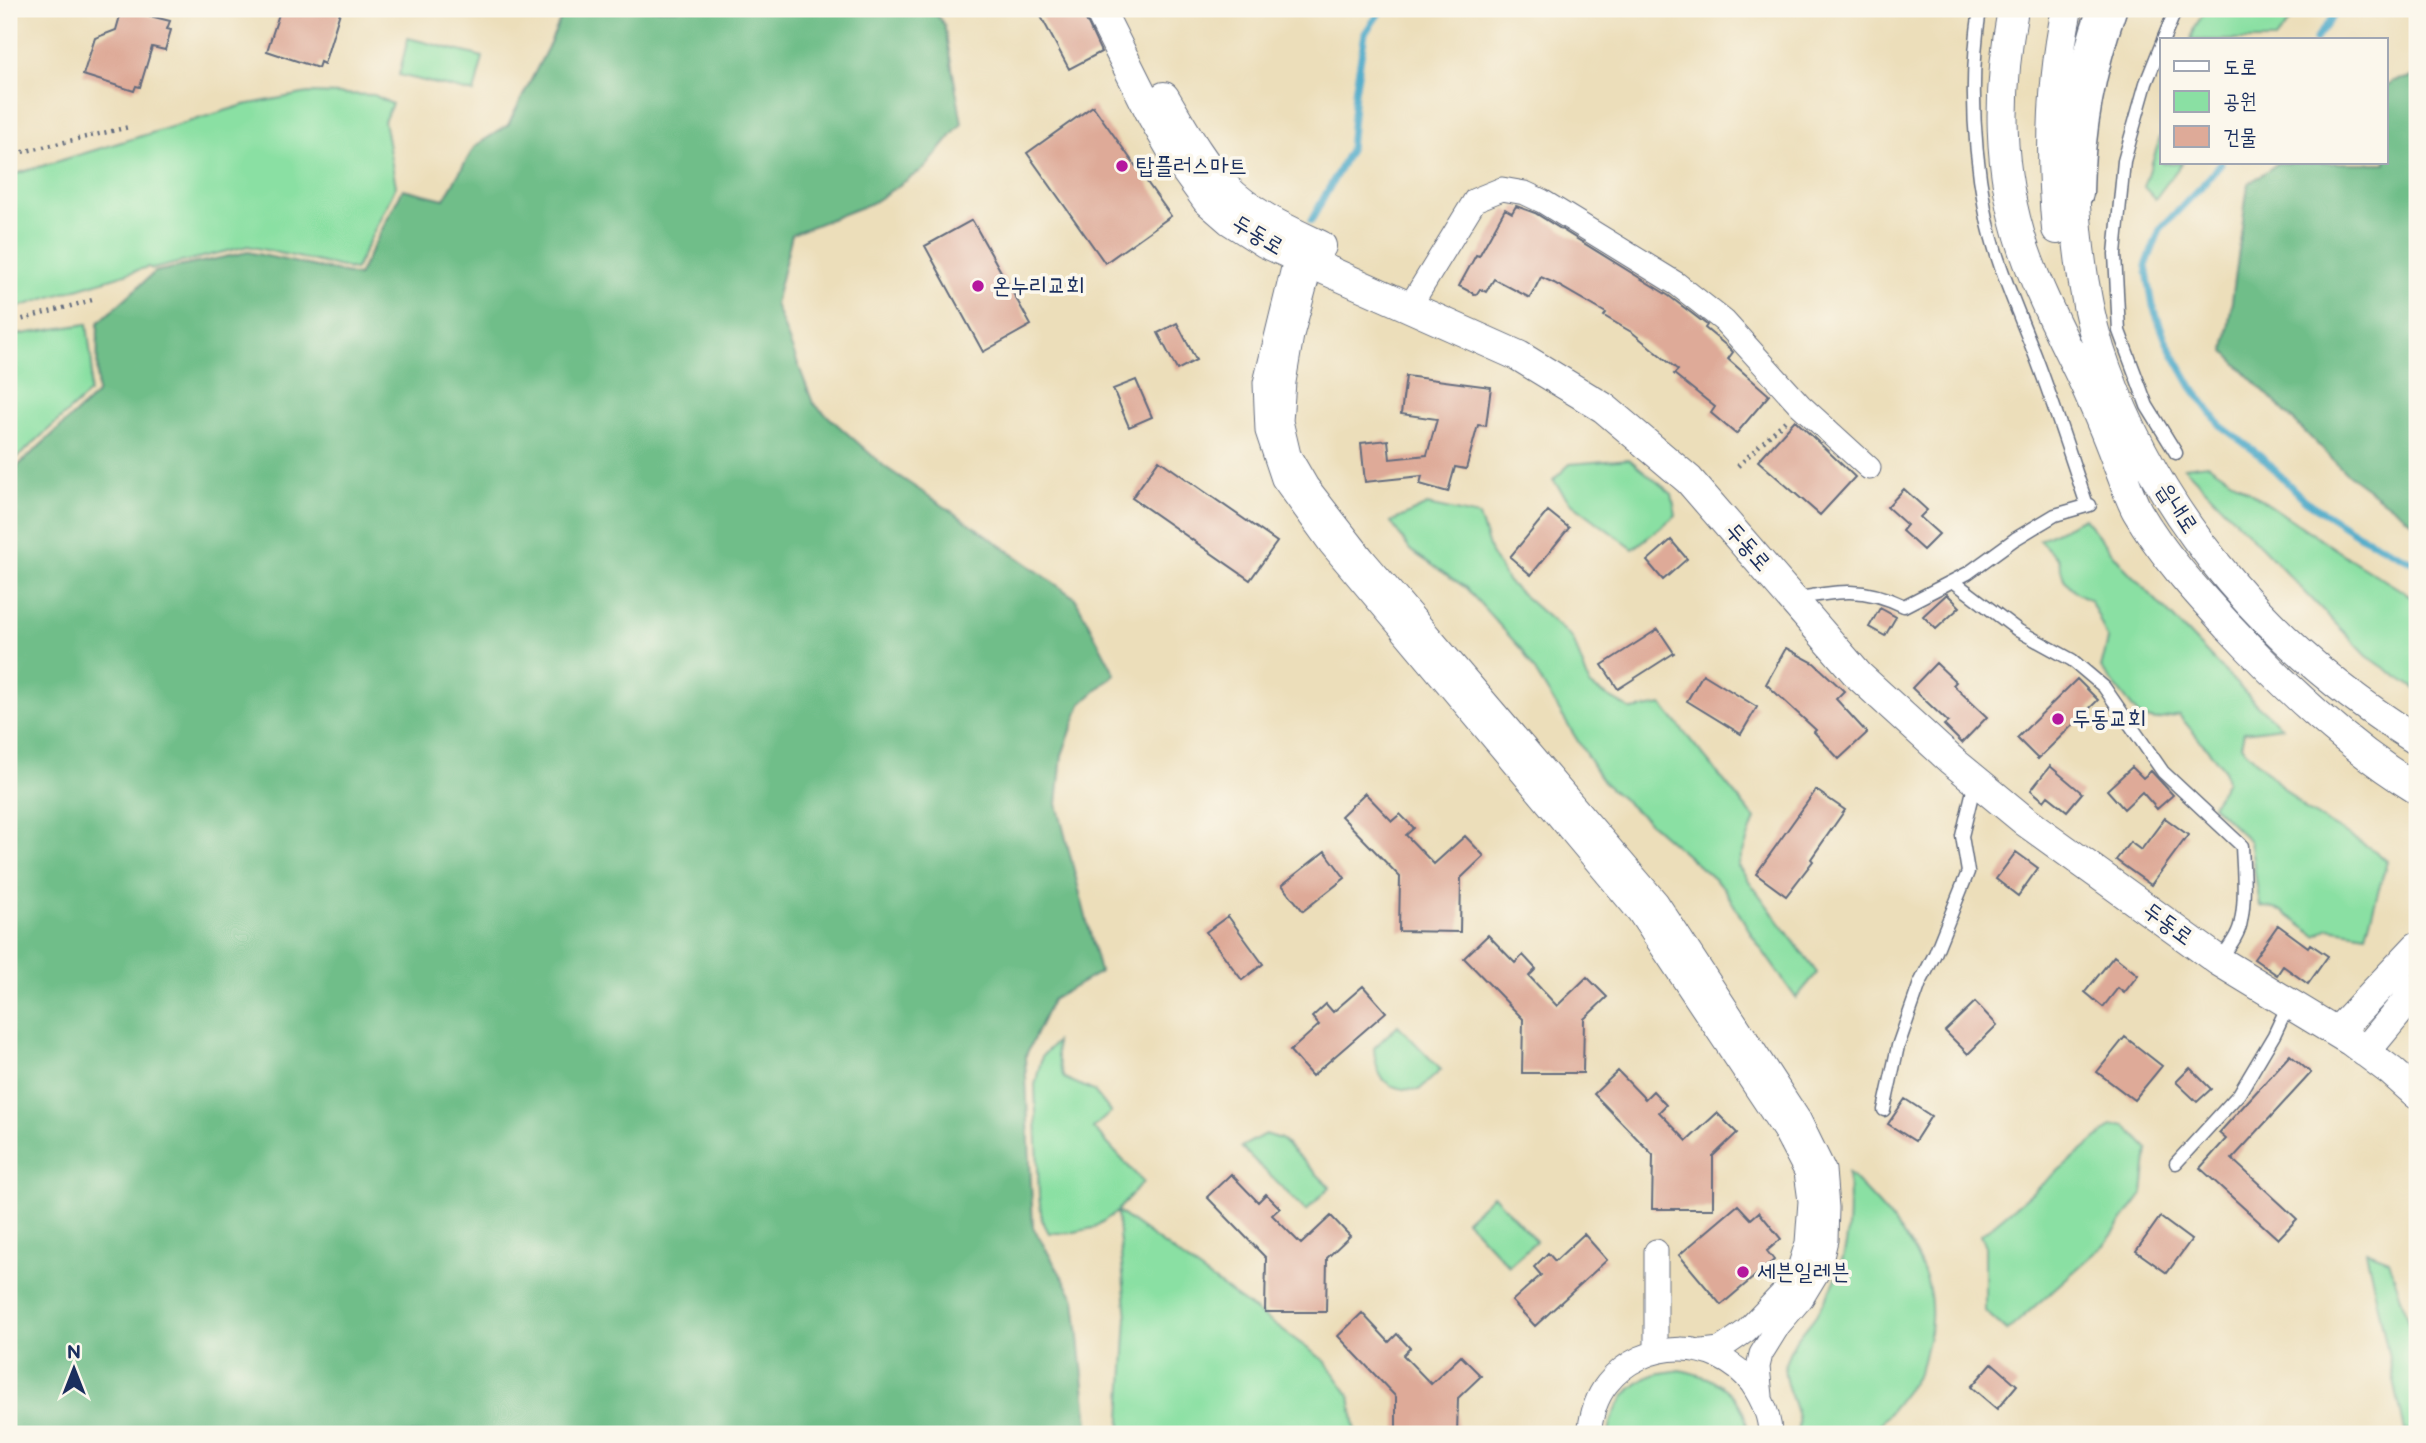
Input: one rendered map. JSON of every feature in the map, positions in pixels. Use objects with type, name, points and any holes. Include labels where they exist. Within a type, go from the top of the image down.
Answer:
[{"type":"highway","points":[[2074,192],[2073,98],[2085,9]]},
{"type":"highway","points":[[2074,192],[2078,125],[2086,78],[2108,9]]},
{"type":"street","name":"두동로","points":[[1100,9],[1170,147],[1207,200],[1266,243],[1306,250]]},
{"type":"street","name":"두동로","points":[[1121,9],[1163,96],[1196,150],[1216,176],[1251,209],[1306,250],[1415,298],[1529,340],[1618,393],[1704,471],[1802,598],[1978,774],[2222,956],[2276,982],[2290,996],[2346,1013],[2391,1054],[2417,1094]]},
{"type":"street","points":[[2013,9],[2002,81],[2004,153],[2012,209],[2038,285],[2086,387]]},
{"type":"street","points":[[2067,9],[2059,55],[2055,103],[2055,207],[2068,309],[2086,387]]},
{"type":"street","points":[[1415,298],[1475,200],[1502,189],[1525,193],[1677,284],[1724,321],[1800,405],[1869,468]]},
{"type":"street","name":"읍내로","points":[[2074,192],[2082,273],[2105,367],[2120,406],[2171,503],[2247,601],[2290,643],[2376,714],[2417,740]]},
{"type":"street","points":[[1306,250],[1265,383],[1267,431],[1283,479],[1330,544],[1639,913],[1785,1132],[1806,1172],[1810,1201],[1807,1243],[1799,1268],[1788,1287],[1746,1331],[1720,1349],[1703,1351],[1680,1348],[1656,1351],[1628,1363],[1606,1384],[1592,1412],[1589,1434]]},
{"type":"street","points":[[1306,250],[1284,382],[1281,421],[1289,455],[1307,486],[1358,551],[1657,902],[1799,1119],[1824,1170],[1826,1240],[1819,1269],[1802,1298],[1779,1325],[1760,1354],[1760,1396],[1770,1425],[1770,1434]]},
{"type":"street","name":"읍내로","points":[[2086,387],[2136,509],[2164,552],[2258,657],[2311,708],[2389,772],[2417,789]]},
{"type":"street","points":[[2389,772],[2401,786],[2417,797]]},
{"type":"street","points":[[2346,1013],[2417,947]]},
{"type":"street","points":[[2391,1054],[2408,1000]]},
{"type":"street","points":[[1656,1251],[1656,1351]]},
{"type":"street","points":[[1703,1351],[1726,1361],[1746,1376],[1760,1396]]},
{"type":"lane","points":[[1802,598],[1840,590],[1882,595],[1904,606],[1953,581],[2055,514],[2089,505],[2004,272],[1986,212],[1977,154],[1975,103],[1975,45],[1980,9]]},
{"type":"lane","points":[[2164,38],[2175,9]]},
{"type":"lane","points":[[2160,47],[2146,83],[2124,162],[2115,254],[2119,331],[2147,406],[2176,453]]},
{"type":"lane","points":[[1953,581],[2019,631],[2072,660],[2104,687],[2163,772],[2242,846],[2244,871],[2241,922],[2222,956]]},
{"type":"lane","points":[[1884,1110],[1898,1046],[1920,983],[1935,954],[1968,872],[1962,836],[1978,774]]},
{"type":"lane","points":[[2176,1163],[2239,1094],[2274,1035],[2290,996]]},
{"type":"path","points":[[9,155],[129,127]]},
{"type":"path","points":[[9,323],[96,299]]},
{"type":"path","points":[[1738,466],[1800,405]]},
{"type":"green space","points":[[565,9],[931,9],[944,24],[962,123],[925,168],[872,203],[792,234],[775,304],[813,403],[885,467],[1075,598],[1115,674],[1081,704],[1062,755],[1057,804],[1100,972],[1052,1000],[1025,1057],[1033,1227],[1075,1299],[1089,1434],[9,1434],[9,474],[97,394],[98,323],[155,272],[248,252],[358,276],[403,189],[444,199],[475,146],[508,125]]},
{"type":"green space","points":[[2207,9],[2299,9],[2277,38],[2192,38],[2196,25]]},
{"type":"green space","points":[[408,38],[483,57],[474,93],[399,75]]},
{"type":"green space","points":[[2417,76],[2417,525],[2346,473],[2225,352],[2248,184],[2277,164],[2388,164],[2388,85]]},
{"type":"green space","points":[[308,93],[374,95],[392,104],[384,121],[396,186],[355,270],[248,246],[153,269],[148,267],[9,310],[9,176],[244,105]]},
{"type":"green space","points":[[2160,138],[2160,164],[2181,164],[2155,199],[2144,187]]},
{"type":"green space","points":[[87,324],[92,365],[89,393],[9,465],[9,336]]},
{"type":"green space","points":[[1629,459],[1672,494],[1676,515],[1633,549],[1569,501],[1553,480],[1570,464]]},
{"type":"green space","points":[[2208,464],[2417,600],[2417,690],[2367,656],[2184,467]]},
{"type":"green space","points":[[1427,505],[1479,516],[1491,553],[1508,582],[1573,639],[1590,686],[1632,710],[1662,705],[1755,819],[1738,866],[1817,973],[1796,998],[1757,943],[1723,887],[1603,782],[1522,650],[1466,588],[1410,550],[1391,522]]},
{"type":"green space","points":[[2084,518],[2125,568],[2256,704],[2282,727],[2244,732],[2241,746],[2306,810],[2387,861],[2366,934],[2329,928],[2316,936],[2282,911],[2260,906],[2250,841],[2212,805],[2227,781],[2224,769],[2179,715],[2156,720],[2140,717],[2101,668],[2108,640],[2090,600],[2074,591],[2064,579],[2058,559],[2039,540]]},
{"type":"green space","points":[[1398,1025],[1441,1070],[1419,1090],[1391,1085],[1377,1068],[1374,1048]]},
{"type":"green space","points":[[1056,1042],[1057,1057],[1064,1078],[1094,1091],[1111,1112],[1093,1128],[1143,1182],[1117,1211],[1325,1361],[1350,1396],[1356,1434],[1120,1434],[1127,1318],[1117,1212],[1093,1228],[1070,1233],[1049,1233],[1042,1220],[1035,1085],[1042,1056]]},
{"type":"green space","points":[[2125,1125],[2148,1149],[2143,1193],[2106,1243],[2007,1331],[1985,1311],[1985,1244],[1981,1235],[2112,1126]]},
{"type":"green space","points":[[1265,1134],[1281,1139],[1330,1187],[1306,1211],[1241,1147]]},
{"type":"green space","points":[[1848,1173],[1899,1229],[1923,1270],[1930,1293],[1931,1318],[1927,1344],[1918,1374],[1872,1434],[1797,1434],[1797,1412],[1785,1378],[1785,1366],[1794,1344],[1828,1295],[1842,1262],[1848,1229]]},
{"type":"green space","points":[[1493,1195],[1536,1241],[1509,1266],[1466,1220]]},
{"type":"green space","points":[[2366,1251],[2389,1260],[2417,1350],[2417,1429],[2405,1431]]},
{"type":"green space","points":[[1679,1370],[1705,1377],[1726,1389],[1741,1408],[1748,1434],[1609,1434],[1618,1406],[1638,1383],[1656,1374]]},
{"type":"building","points":[[122,9],[170,21],[167,29],[171,30],[165,50],[152,47],[140,87],[136,86],[134,91],[83,75],[95,38],[116,30]]},
{"type":"building","points":[[293,9],[341,9],[324,64],[320,62],[318,68],[267,51],[279,14]]},
{"type":"building","points":[[1037,9],[1081,9],[1101,52],[1069,69]]},
{"type":"building","points":[[1093,106],[1171,216],[1105,263],[1027,153]]},
{"type":"building","points":[[1516,206],[1535,213],[1669,296],[1707,325],[1705,328],[1733,352],[1728,359],[1769,395],[1736,434],[1711,413],[1715,407],[1674,374],[1678,370],[1633,333],[1604,316],[1606,313],[1554,283],[1541,277],[1530,298],[1494,279],[1486,292],[1480,289],[1476,295],[1459,286],[1505,209],[1512,213]]},
{"type":"building","name":"온누리교회","points":[[972,220],[1031,325],[983,352],[925,246]]},
{"type":"building","points":[[1177,323],[1196,360],[1177,370],[1158,333]]},
{"type":"building","points":[[1406,376],[1491,387],[1486,426],[1478,425],[1466,469],[1455,467],[1448,492],[1420,484],[1422,476],[1365,482],[1361,443],[1388,440],[1390,459],[1427,455],[1437,419],[1401,414]]},
{"type":"building","points":[[1136,380],[1152,417],[1129,427],[1113,389]]},
{"type":"building","points":[[1795,420],[1855,477],[1820,515],[1758,461]]},
{"type":"building","points":[[1159,460],[1277,542],[1250,580],[1132,498]]},
{"type":"building","points":[[1904,489],[1927,510],[1920,517],[1939,534],[1923,550],[1902,531],[1907,525],[1887,507]]},
{"type":"building","points":[[1548,511],[1569,528],[1531,575],[1510,557]]},
{"type":"building","points":[[1671,540],[1687,559],[1663,580],[1647,561]]},
{"type":"building","points":[[1947,594],[1960,607],[1936,629],[1923,616]]},
{"type":"building","points":[[1880,608],[1896,617],[1885,636],[1869,627]]},
{"type":"building","points":[[1658,629],[1674,653],[1618,689],[1602,665]]},
{"type":"building","points":[[1786,648],[1814,663],[1844,691],[1836,699],[1867,733],[1839,759],[1814,732],[1816,730],[1766,684]]},
{"type":"building","points":[[1936,663],[1956,682],[1953,685],[1987,717],[1962,743],[1944,725],[1948,722],[1912,688]]},
{"type":"building","points":[[1703,674],[1757,707],[1741,734],[1687,701]]},
{"type":"building","name":"두동교회","points":[[2077,679],[2098,700],[2038,759],[2017,738]]},
{"type":"building","points":[[2050,766],[2082,793],[2067,811],[2048,796],[2044,801],[2031,790]]},
{"type":"building","points":[[2132,767],[2143,778],[2151,771],[2173,795],[2157,809],[2142,792],[2124,809],[2107,790]]},
{"type":"building","points":[[1816,790],[1845,810],[1811,859],[1813,861],[1786,896],[1756,874]]},
{"type":"building","points":[[1365,793],[1392,821],[1400,814],[1414,828],[1406,835],[1434,864],[1465,836],[1484,856],[1461,878],[1460,932],[1399,931],[1400,877],[1341,816]]},
{"type":"building","points":[[2165,818],[2188,835],[2151,885],[2116,860],[2130,842],[2141,850]]},
{"type":"building","points":[[1325,851],[1345,878],[1303,911],[1282,885]]},
{"type":"building","points":[[2016,852],[2038,868],[2018,896],[1996,879]]},
{"type":"building","points":[[1228,916],[1263,964],[1242,980],[1206,932]]},
{"type":"building","points":[[2278,925],[2308,947],[2310,944],[2328,956],[2308,984],[2283,966],[2277,975],[2254,959]]},
{"type":"building","points":[[1488,935],[1515,963],[1523,955],[1536,969],[1529,976],[1557,1006],[1587,977],[1607,997],[1584,1019],[1583,1073],[1522,1073],[1523,1019],[1464,958]]},
{"type":"building","points":[[2114,956],[2138,975],[2124,993],[2118,988],[2103,1007],[2085,992]]},
{"type":"building","points":[[1363,986],[1386,1012],[1312,1076],[1290,1051],[1319,1025],[1312,1017],[1326,1004],[1333,1012]]},
{"type":"building","points":[[1975,1002],[1997,1025],[1968,1054],[1945,1031]]},
{"type":"building","points":[[2125,1037],[2162,1066],[2134,1100],[2097,1072]]},
{"type":"building","points":[[2290,1055],[2311,1073],[2232,1159],[2297,1219],[2278,1239],[2200,1168],[2226,1139],[2219,1133]]},
{"type":"building","points":[[2190,1068],[2211,1089],[2197,1102],[2176,1082]]},
{"type":"building","points":[[1618,1071],[1645,1099],[1653,1091],[1666,1105],[1659,1112],[1687,1141],[1717,1113],[1737,1133],[1713,1156],[1713,1209],[1652,1209],[1653,1155],[1594,1094]]},
{"type":"building","points":[[1905,1099],[1931,1116],[1915,1141],[1888,1124]]},
{"type":"building","points":[[1231,1174],[1258,1202],[1266,1194],[1280,1208],[1272,1215],[1301,1244],[1331,1216],[1350,1236],[1327,1258],[1326,1312],[1265,1312],[1266,1258],[1207,1197]]},
{"type":"building","points":[[1738,1205],[1751,1219],[1759,1212],[1781,1239],[1767,1251],[1774,1260],[1721,1305],[1679,1255]]},
{"type":"building","points":[[2160,1217],[2191,1240],[2167,1273],[2136,1251]]},
{"type":"building","points":[[1584,1234],[1607,1260],[1535,1326],[1512,1301],[1541,1275],[1534,1267],[1548,1253],[1555,1261]]},
{"type":"building","points":[[1362,1313],[1389,1342],[1397,1334],[1410,1348],[1403,1355],[1431,1384],[1461,1356],[1481,1376],[1458,1398],[1457,1434],[1396,1434],[1396,1397],[1338,1336]]},
{"type":"building","points":[[1992,1363],[2017,1385],[1997,1409],[1971,1387]]},
{"type":"waterway","points":[[1311,221],[1350,150],[1355,92],[1365,33],[1382,9]]},
{"type":"waterway","points":[[2317,38],[2339,9]]},
{"type":"waterway","points":[[2220,164],[2160,229],[2146,266],[2153,306],[2166,341],[2192,387],[2221,426],[2260,455],[2304,500],[2359,535],[2417,564]]},
{"type":"place","name":"탑플러스마트","points":[[1122,166]]},
{"type":"place","name":"온누리교회","points":[[978,286]]},
{"type":"place","name":"두동교회","points":[[2058,719]]},
{"type":"place","name":"세븐일레븐","points":[[1743,1272]]}]
